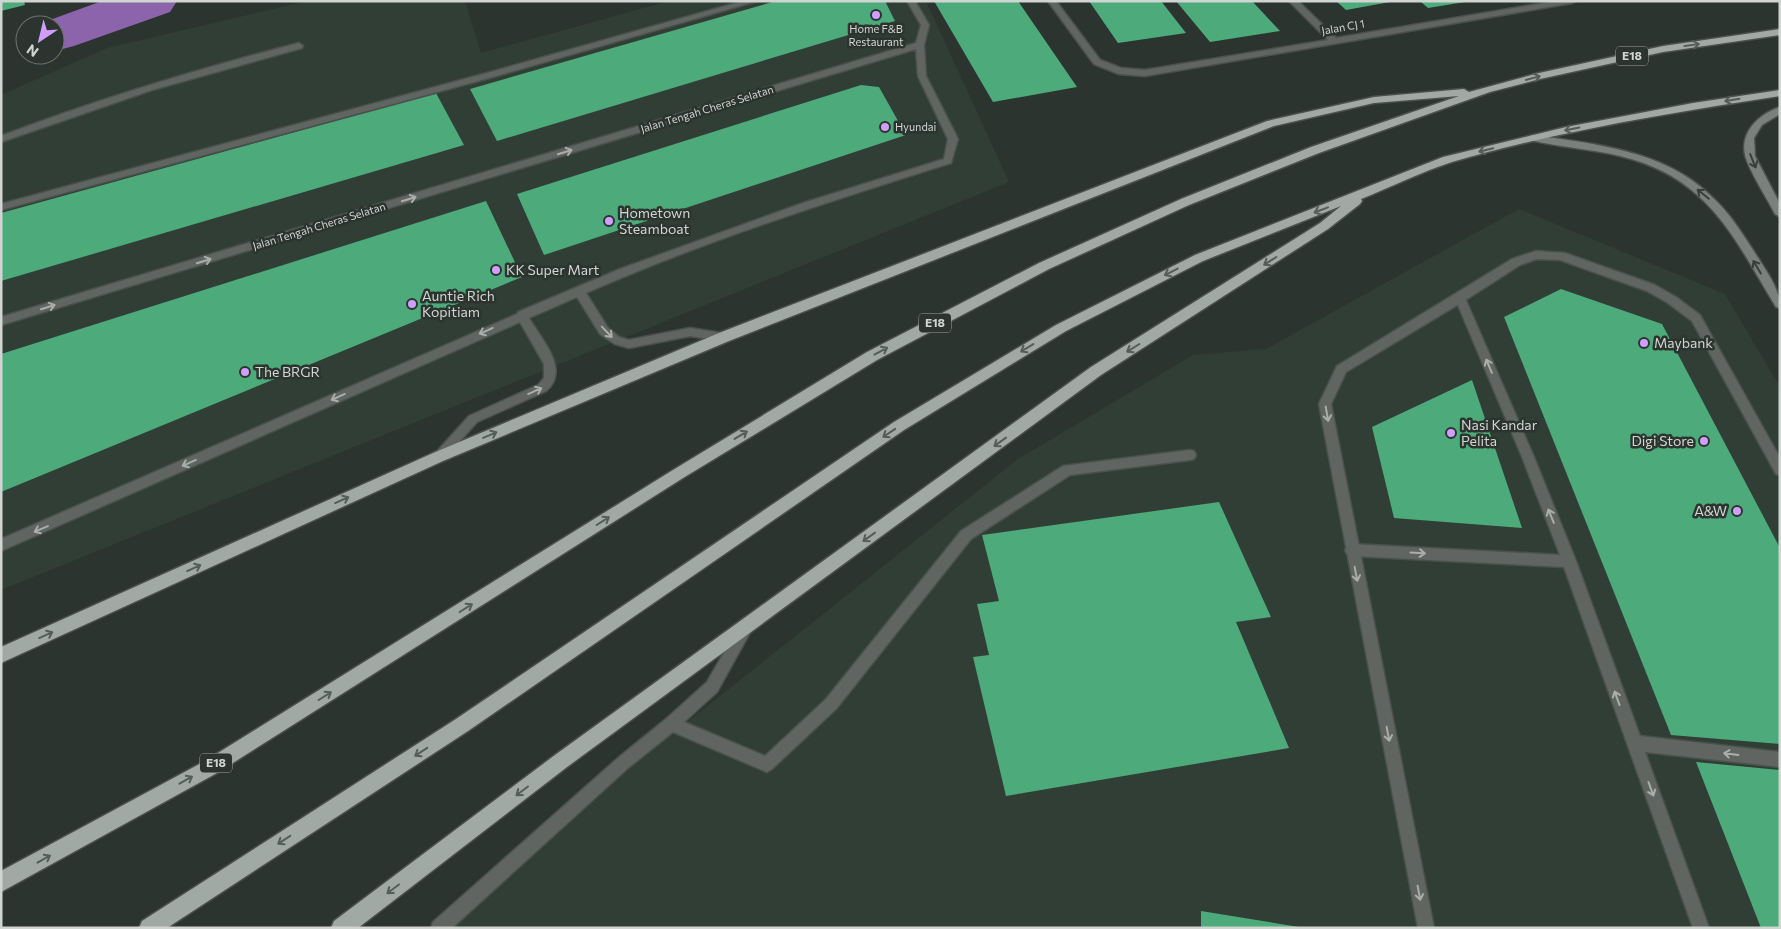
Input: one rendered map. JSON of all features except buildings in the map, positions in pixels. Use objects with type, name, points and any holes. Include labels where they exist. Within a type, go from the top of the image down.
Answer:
[{"type":"highway","name":"E18","points":[[1,882],[211,767],[678,474],[872,356],[1044,266],[1185,202],[1298,157],[1486,90],[1539,76],[1663,49],[1780,32]]},
{"type":"highway","points":[[1,655],[438,457],[724,337],[1271,123],[1374,100],[1486,90]]},
{"type":"highway","points":[[149,928],[462,725],[899,426],[1061,328],[1200,258],[1447,160],[1533,138],[1694,106],[1780,93]]},
{"type":"highway","points":[[341,928],[561,761],[1096,371],[1324,226],[1366,192]]},
{"type":"street","points":[[1,207],[490,75],[753,1]]},
{"type":"street","points":[[1,546],[522,315],[624,272],[807,205],[948,161],[952,140],[922,76],[920,45],[924,25],[911,1]]},
{"type":"street","name":"Jalan CJ 1","points":[[1052,1],[1097,62],[1118,71],[1145,74],[1541,3],[1572,1]]},
{"type":"street","points":[[1293,1],[1333,40]]},
{"type":"street","name":"Jalan Tengah Cheras Selatan","points":[[1,321],[920,45]]},
{"type":"street","points":[[1,139],[66,114],[169,81],[299,46]]},
{"type":"street","points":[[1780,110],[1758,123],[1749,138],[1750,156],[1780,214]]},
{"type":"street","points":[[1533,138],[1612,150],[1646,161],[1683,178],[1707,197],[1734,230],[1780,304]]},
{"type":"street","points":[[1426,928],[1325,404],[1341,369],[1460,298],[1516,262],[1536,255],[1561,256],[1651,288],[1672,300],[1696,318],[1780,470]]},
{"type":"street","points":[[580,292],[604,331],[615,340],[629,344],[690,332],[724,337]]},
{"type":"street","points":[[1460,298],[1528,457],[1569,561],[1701,928]]},
{"type":"street","points":[[438,457],[473,419],[542,388],[551,381],[550,364],[522,315]]},
{"type":"street","points":[[671,724],[767,764],[831,704],[966,535],[1067,470],[1190,455]]},
{"type":"street","points":[[1352,550],[1569,561]]},
{"type":"street","points":[[440,928],[622,763],[671,724],[712,687],[747,625]]},
{"type":"street","points":[[1634,743],[1780,760]]},
{"type":"shaded area","points":[[307,1],[465,1],[481,53],[669,1],[926,1],[1009,182],[1,590],[1,95],[107,48]]},
{"type":"shaded area","points":[[1519,209],[1725,294],[1780,387],[1780,928],[428,928],[1018,459],[1193,355],[1266,349]]},
{"type":"waterway","points":[[65,31],[152,1]]},
{"type":"place","name":"Home F&B Restaurant","points":[[876,15]]},
{"type":"place","name":"Hyundai","points":[[885,127]]},
{"type":"place","name":"Hometown Steamboat","points":[[609,221]]},
{"type":"place","name":"KK Super Mart","points":[[496,270]]},
{"type":"place","name":"Auntie Rich Kopitiam","points":[[412,304]]},
{"type":"place","name":"Maybank","points":[[1644,343]]},
{"type":"place","name":"The BRGR","points":[[245,372]]},
{"type":"place","name":"Nasi Kandar Pelita","points":[[1451,433]]},
{"type":"place","name":"Digi Store","points":[[1704,441]]},
{"type":"place","name":"A&W","points":[[1737,511]]}]
